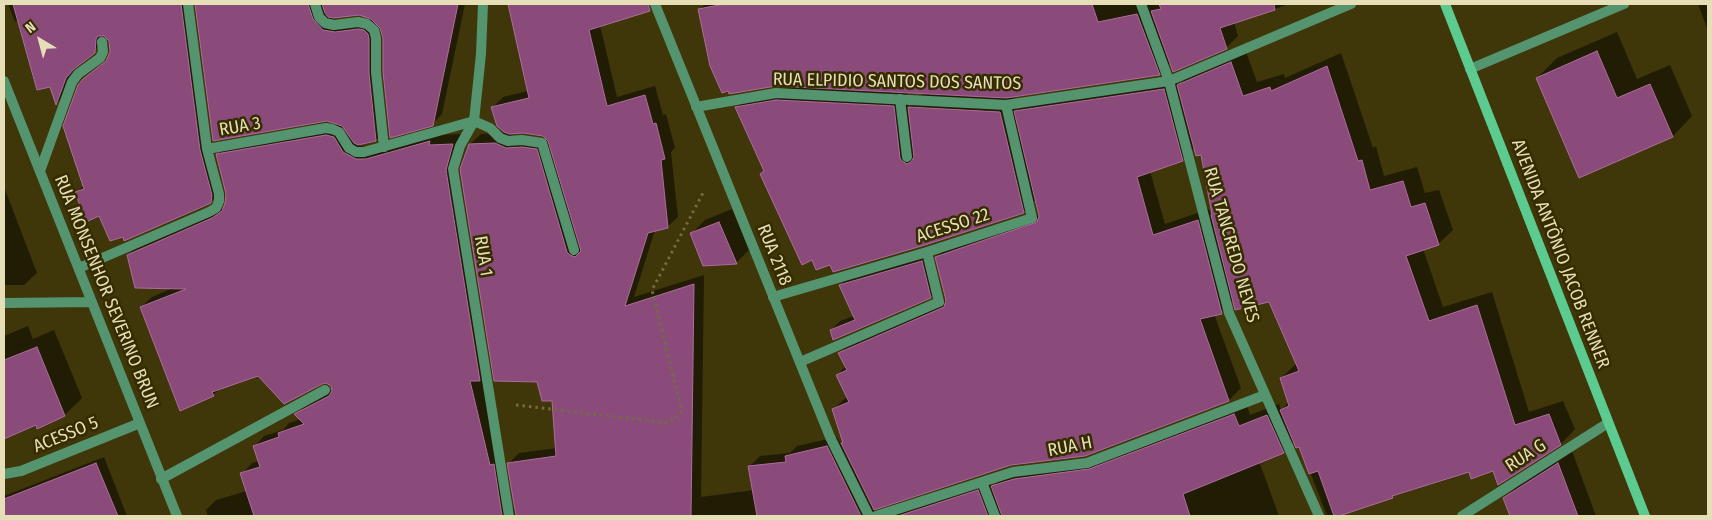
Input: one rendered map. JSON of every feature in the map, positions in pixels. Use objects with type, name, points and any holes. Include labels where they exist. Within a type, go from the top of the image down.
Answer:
[{"type":"main road","name":"AVENIDA ANTÔNIO JACOB RENNER","points":[[1445,4],[1645,516]]},
{"type":"street","points":[[188,4],[208,149]]},
{"type":"street","points":[[315,4],[319,17],[325,23],[358,22],[368,24],[374,30],[376,38],[376,72],[384,146]]},
{"type":"street","name":"RUA 1","points":[[483,4],[481,54],[474,121],[460,146],[453,169],[509,516]]},
{"type":"street","name":"RUA 2118","points":[[655,4],[830,437],[869,516]]},
{"type":"street","name":"RUA TANCREDO NEVES","points":[[1141,4],[1169,81],[1229,313],[1319,516]]},
{"type":"street","name":"RUA ELPIDIO SANTOS DOS SANTOS","points":[[696,106],[776,93],[1006,105],[1169,81],[1351,4]]},
{"type":"street","points":[[1470,68],[1624,4]]},
{"type":"street","points":[[40,171],[72,82],[78,74],[100,58],[103,52],[102,42]]},
{"type":"street","name":"RUA MONSENHOR SEVERINO BRUN","points":[[4,83],[177,516]]},
{"type":"street","points":[[900,99],[907,157]]},
{"type":"street","name":"ACESSO 22","points":[[773,297],[927,252],[1032,218],[1006,105]]},
{"type":"street","points":[[474,121],[490,128],[500,138],[508,141],[522,140],[542,143],[574,250]]},
{"type":"street","name":"RUA 3","points":[[79,268],[216,208],[219,194],[208,149],[332,128],[339,132],[349,148],[356,152],[364,152],[474,121]]},
{"type":"street","points":[[800,362],[939,302],[927,252]]},
{"type":"street","points":[[4,303],[92,302]]},
{"type":"street","points":[[161,479],[325,390]]},
{"type":"street","name":"RUA H","points":[[876,516],[1014,472],[1087,463],[1266,395]]},
{"type":"street","name":"RUA G","points":[[1462,516],[1608,422]]},
{"type":"street","name":"ACESSO 5","points":[[4,474],[22,471],[140,423]]},
{"type":"street","points":[[982,482],[994,516]]},
{"type":"path","points":[[490,402],[669,423],[682,411],[652,290],[719,164]]},
{"type":"building","points":[[13,4],[181,4],[200,150],[212,195],[211,203],[124,241],[123,237],[110,241],[99,216],[86,222],[75,192],[84,189],[63,126],[78,85],[106,61],[110,52],[109,41],[104,36],[98,36],[95,53],[74,69],[66,78],[56,105],[50,87],[37,90]]},
{"type":"building","points":[[195,4],[308,4],[313,19],[323,30],[335,32],[364,30],[368,34],[369,39],[369,73],[376,141],[358,145],[354,143],[342,126],[327,121],[213,141]]},
{"type":"building","points":[[322,4],[458,4],[433,126],[390,138],[383,72],[383,38],[380,28],[371,19],[359,15],[328,17]]},
{"type":"building","points":[[508,4],[648,4],[650,11],[589,30],[607,106],[645,95],[653,124],[656,123],[665,159],[661,160],[668,228],[648,233],[625,306],[694,284],[691,516],[516,516],[507,463],[556,456],[552,401],[542,401],[537,382],[494,381],[460,169],[469,144],[495,143],[506,148],[522,147],[537,149],[567,252],[575,257],[581,251],[548,141],[543,136],[504,132],[497,126],[491,107],[529,98]]},
{"type":"building","points":[[725,4],[1092,4],[1098,22],[1137,14],[1160,75],[1006,98],[776,86],[729,94],[728,91],[722,93],[710,66],[698,9]]},
{"type":"building","points":[[1159,4],[1274,4],[1275,10],[1220,28],[1227,49],[1173,72],[1151,11],[1161,9]]},
{"type":"building","points":[[1597,51],[1617,98],[1650,84],[1673,137],[1579,178],[1536,78]]},
{"type":"building","points":[[1231,62],[1243,96],[1270,87],[1271,91],[1327,66],[1358,161],[1362,160],[1370,190],[1403,181],[1411,207],[1425,203],[1439,245],[1406,256],[1429,321],[1477,305],[1515,425],[1549,414],[1561,445],[1498,485],[1493,471],[1471,479],[1469,472],[1392,496],[1393,498],[1339,516],[1334,516],[1318,471],[1309,474],[1299,447],[1296,448],[1280,410],[1289,406],[1280,378],[1299,371],[1269,302],[1235,310],[1211,215],[1201,155],[1196,156],[1177,85]]},
{"type":"building","points":[[1164,89],[1183,161],[1137,177],[1153,235],[1198,220],[1222,314],[1200,319],[1229,401],[1085,456],[1011,465],[874,510],[841,443],[843,443],[832,409],[849,402],[836,375],[847,370],[838,353],[944,307],[946,300],[935,257],[1037,222],[1039,216],[1014,111]]},
{"type":"building","points":[[776,100],[894,106],[900,158],[907,164],[914,157],[908,107],[1000,112],[1024,213],[833,272],[830,265],[816,270],[812,260],[802,265],[760,174],[764,171],[735,107]]},
{"type":"building","points":[[326,135],[334,137],[343,152],[356,159],[366,159],[430,141],[429,145],[453,144],[446,170],[480,381],[470,381],[490,465],[494,464],[502,516],[254,516],[240,473],[260,467],[253,446],[279,437],[278,433],[304,424],[294,414],[329,396],[332,391],[331,386],[326,383],[322,384],[284,404],[258,376],[212,392],[214,396],[180,411],[140,307],[186,289],[135,288],[127,255],[212,218],[222,211],[226,194],[216,154]]},
{"type":"building","points":[[719,222],[737,264],[703,266],[690,233]]},
{"type":"building","points":[[922,261],[931,298],[833,340],[830,330],[855,320],[839,285]]},
{"type":"building","points":[[37,347],[65,416],[37,429],[36,425],[4,439],[4,360]]},
{"type":"building","points":[[1234,414],[1239,426],[1267,415],[1284,453],[1183,494],[1190,516],[1002,516],[991,486],[1014,479],[1089,469]]},
{"type":"building","points":[[827,446],[861,516],[757,516],[748,466],[786,462],[785,456]]},
{"type":"building","points":[[96,463],[118,516],[4,516],[4,499]]},
{"type":"building","points":[[1558,463],[1578,516],[1510,516],[1503,498]]},
{"type":"building","points":[[978,490],[988,516],[898,516]]}]
